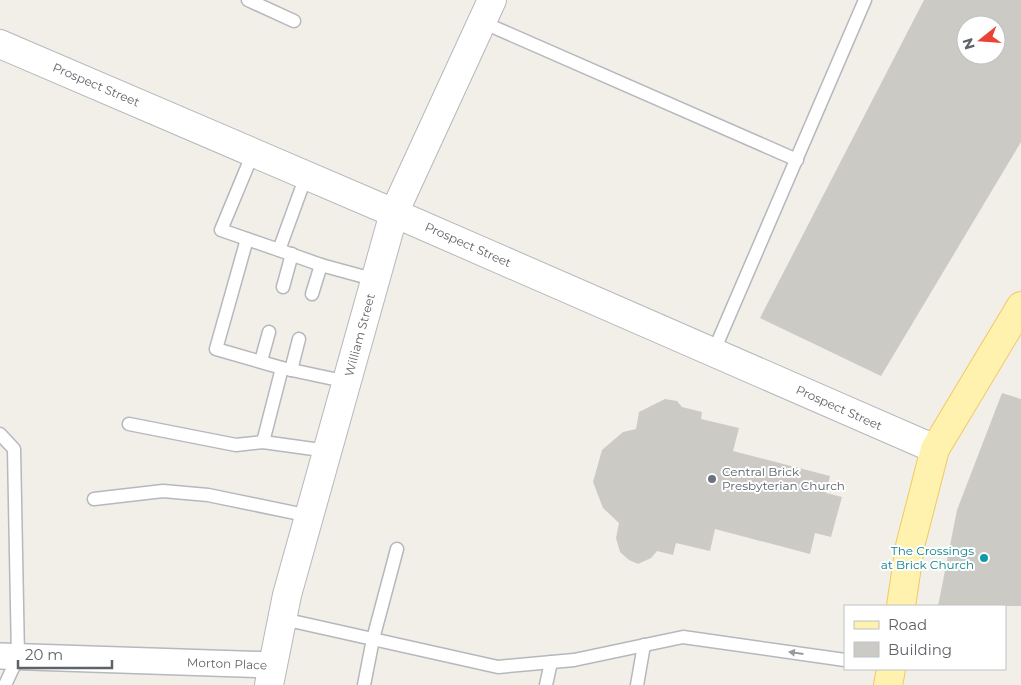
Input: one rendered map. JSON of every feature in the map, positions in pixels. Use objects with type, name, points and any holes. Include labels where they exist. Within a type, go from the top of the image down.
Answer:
[{"type":"main road","points":[[901,605],[910,546],[935,449],[1021,306]]},
{"type":"main road","points":[[888,685],[891,670]]},
{"type":"street","name":"William Street","points":[[272,675],[288,595],[394,213],[487,11]]},
{"type":"street","name":"Prospect Street","points":[[0,44],[394,213],[935,449]]},
{"type":"street","name":"Morton Place","points":[[9,656],[272,675]]},
{"type":"lane","points":[[248,0],[294,21]]},
{"type":"lane","points":[[713,353],[866,0]]},
{"type":"lane","points":[[487,11],[797,160]]},
{"type":"lane","points":[[253,153],[221,230],[321,265],[376,280]]},
{"type":"lane","points":[[280,250],[306,176]]},
{"type":"lane","points":[[247,239],[216,349],[286,369],[348,382]]},
{"type":"lane","points":[[283,287],[292,254]]},
{"type":"lane","points":[[312,294],[321,265]]},
{"type":"lane","points":[[261,361],[269,332]]},
{"type":"lane","points":[[263,442],[286,369],[299,340]]},
{"type":"lane","points":[[129,424],[236,445],[263,442],[328,451]]},
{"type":"lane","points":[[0,434],[14,449],[9,656],[5,685]]},
{"type":"lane","points":[[94,499],[163,491],[208,496],[310,516]]},
{"type":"lane","points":[[364,685],[373,639],[396,548]]},
{"type":"lane","points":[[283,619],[498,667],[574,660],[683,637],[844,660]]},
{"type":"lane","points":[[637,685],[644,645]]},
{"type":"lane","points":[[546,685],[551,662]]},
{"type":"building","points":[[924,0],[1021,0],[1021,142],[881,376],[760,318]]},
{"type":"building","name":"The Crossings at Brick Church","points":[[1002,393],[1021,399],[1021,606],[938,605],[957,510]]},
{"type":"building","name":"Central Brick Presbyterian Church","points":[[665,399],[677,401],[682,407],[702,412],[701,419],[739,428],[733,451],[830,476],[826,493],[842,497],[831,537],[815,533],[810,554],[715,529],[710,551],[676,543],[673,555],[657,551],[651,558],[638,564],[629,560],[620,552],[616,538],[619,523],[603,508],[593,482],[602,450],[623,432],[636,429],[639,412]]},
{"type":"place","name":"Central Brick Presbyterian Church","points":[[712,479]]},
{"type":"place","name":"The Crossings at Brick Church","points":[[984,558]]}]
